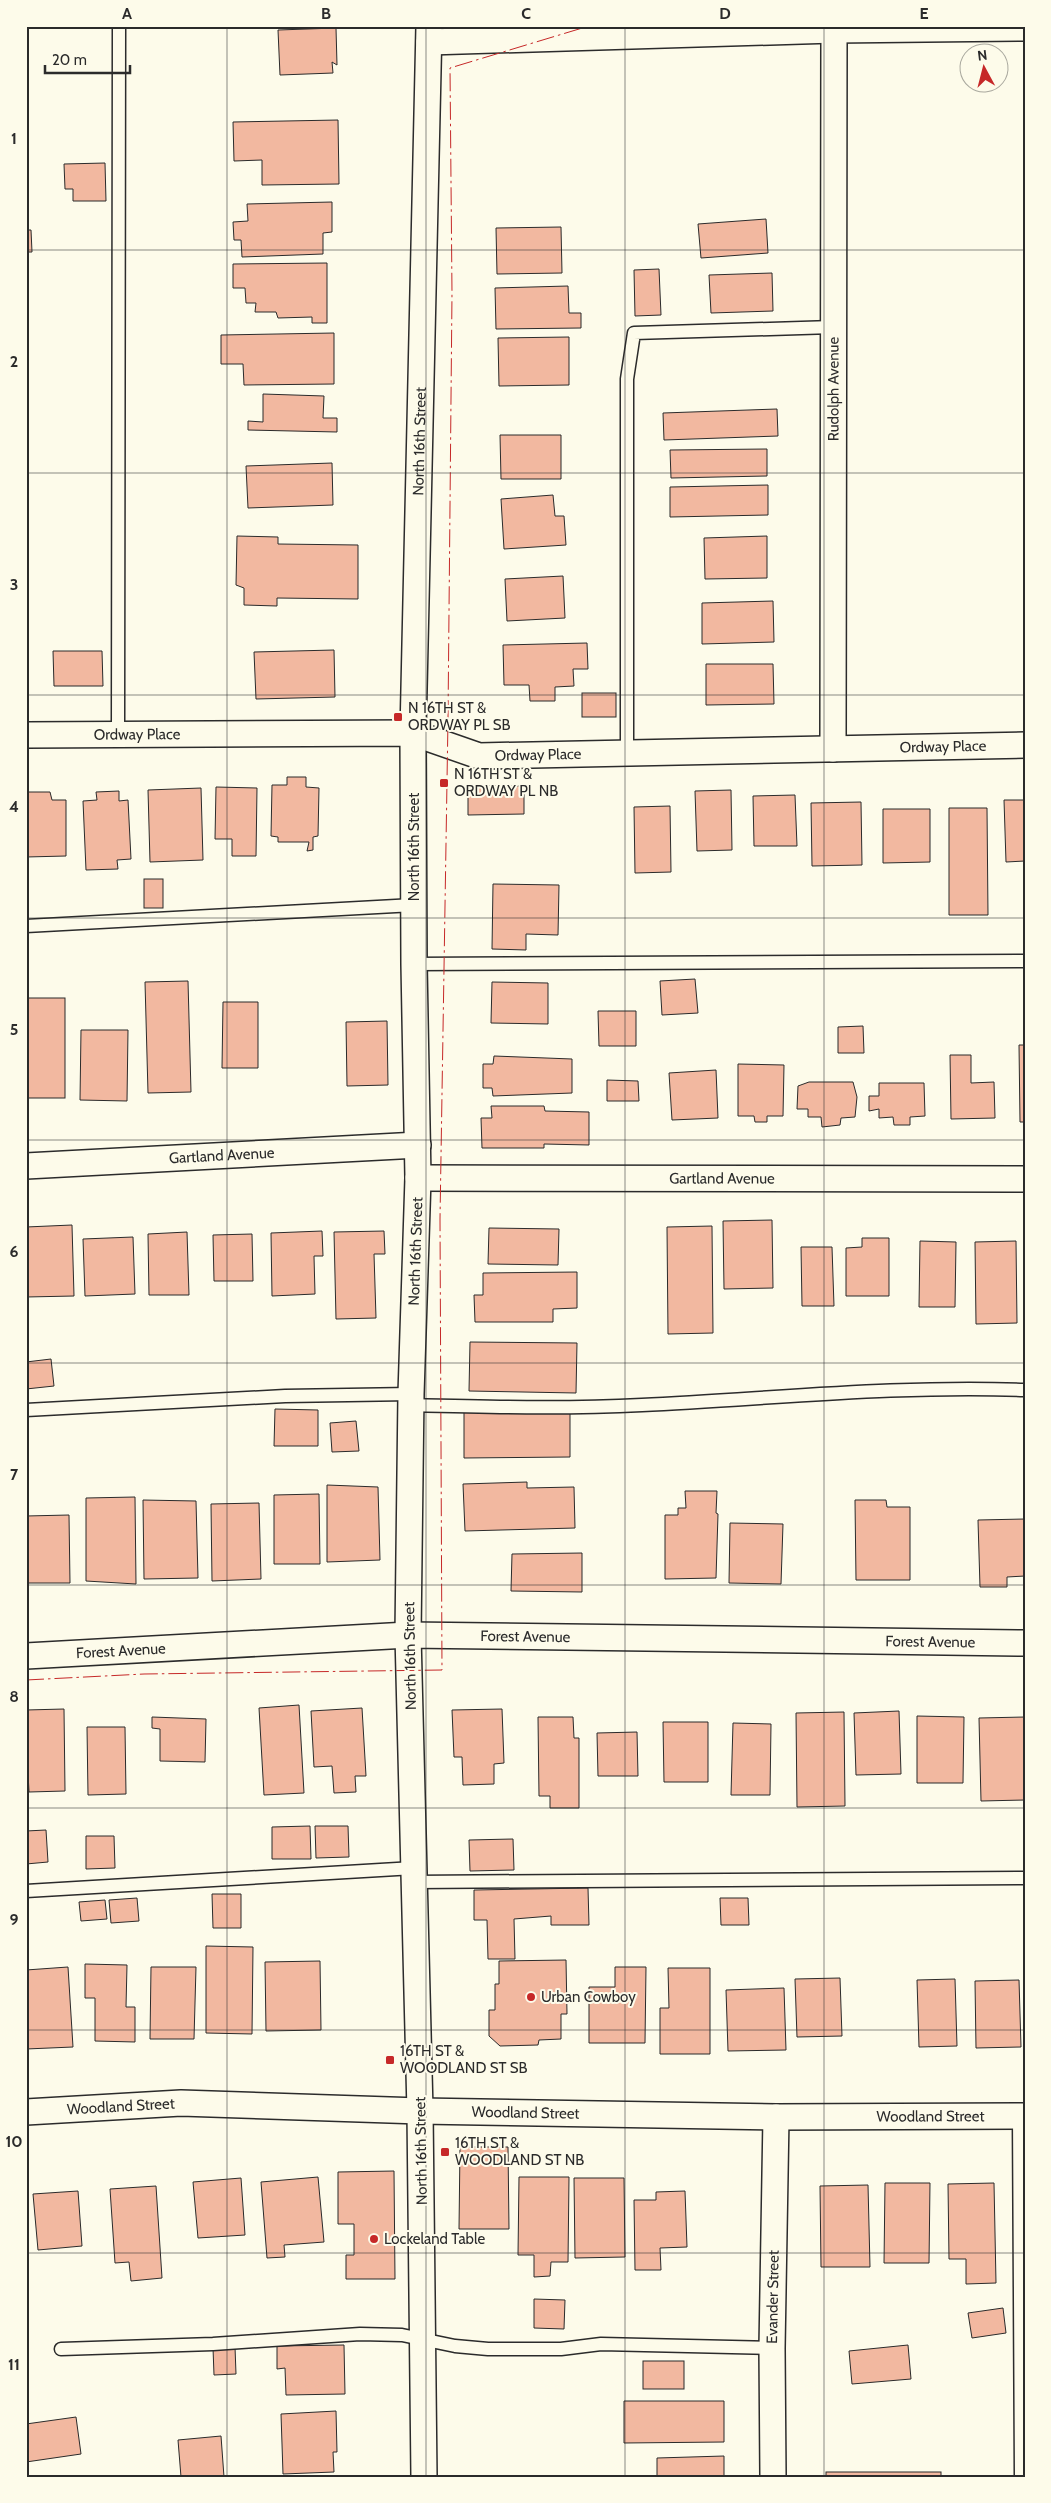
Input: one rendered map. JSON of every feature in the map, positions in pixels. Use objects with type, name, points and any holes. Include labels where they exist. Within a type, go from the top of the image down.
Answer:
[{"type":"street","points":[[429,34],[834,30],[869,28],[1025,28]]},
{"type":"street","name":"Rudolph Avenue","points":[[833,749],[834,30]]},
{"type":"street","name":"North 16th Street","points":[[424,2477],[420,2111],[408,1634],[411,1399],[418,1178],[414,964],[413,732],[429,34]]},
{"type":"street","name":"Ordway Place","points":[[26,735],[413,732],[479,756],[1025,745]]},
{"type":"street","name":"Gartland Avenue","points":[[26,1166],[418,1145]]},
{"type":"street","name":"Gartland Avenue","points":[[418,1178],[1025,1179]]},
{"type":"street","name":"Forest Avenue","points":[[26,1656],[408,1634],[1025,1643]]},
{"type":"street","name":"Woodland Street","points":[[26,2112],[181,2102],[420,2111],[776,2117],[1022,2116]]},
{"type":"street","name":"Evander Street","points":[[773,2477],[772,2348],[776,2117]]},
{"type":"lane","points":[[118,735],[119,26]]},
{"type":"lane","points":[[627,752],[627,379],[634,332],[833,327]]},
{"type":"lane","points":[[26,926],[414,904]]},
{"type":"lane","points":[[414,964],[1025,961]]},
{"type":"lane","points":[[26,1410],[286,1396],[411,1399],[564,1408],[920,1388],[1025,1390]]},
{"type":"lane","points":[[26,1891],[414,1875],[1025,1878]]},
{"type":"lane","points":[[1021,2477],[1022,2116]]},
{"type":"lane","points":[[61,2349],[213,2344],[360,2334],[402,2335],[455,2346],[488,2349],[561,2349],[601,2344],[772,2348]]},
{"type":"building","points":[[336,28],[337,65],[332,62],[333,73],[280,75],[278,30]]},
{"type":"building","points":[[338,120],[339,184],[262,185],[262,160],[234,161],[233,122]]},
{"type":"building","points":[[105,163],[106,201],[73,201],[73,189],[65,189],[64,164]]},
{"type":"building","points":[[332,202],[332,232],[323,233],[323,254],[242,257],[241,240],[234,240],[233,222],[248,221],[247,204]]},
{"type":"building","points":[[766,219],[768,253],[701,258],[698,224]]},
{"type":"building","points":[[561,227],[562,273],[497,274],[496,228]]},
{"type":"building","points":[[26,230],[31,230],[32,252],[26,252]]},
{"type":"building","points":[[327,263],[327,323],[312,323],[312,317],[278,318],[276,312],[255,312],[256,303],[246,303],[245,288],[233,288],[233,264]]},
{"type":"building","points":[[659,269],[661,315],[635,316],[634,270]]},
{"type":"building","points":[[772,273],[773,311],[711,313],[709,275]]},
{"type":"building","points":[[568,286],[569,313],[581,313],[581,328],[496,329],[495,288]]},
{"type":"building","points":[[334,333],[334,384],[244,385],[243,364],[221,364],[221,335]]},
{"type":"building","points":[[569,337],[569,385],[499,386],[498,338]]},
{"type":"building","points":[[263,394],[324,396],[323,418],[337,418],[337,432],[248,430],[248,421],[263,422]]},
{"type":"building","points":[[777,409],[778,436],[664,440],[663,413]]},
{"type":"building","points":[[500,435],[561,435],[561,479],[501,479]]},
{"type":"building","points":[[767,449],[767,476],[671,478],[670,450]]},
{"type":"building","points":[[332,463],[333,505],[248,508],[246,466]]},
{"type":"building","points":[[768,485],[768,515],[670,517],[670,487]]},
{"type":"building","points":[[553,495],[555,516],[564,516],[566,545],[504,549],[501,499]]},
{"type":"building","points":[[237,536],[278,537],[278,544],[358,545],[358,599],[277,598],[277,606],[244,605],[244,588],[236,585]]},
{"type":"building","points":[[767,536],[767,578],[705,579],[704,538]]},
{"type":"building","points":[[563,576],[565,618],[507,621],[505,579]]},
{"type":"building","points":[[773,601],[774,642],[702,644],[702,603]]},
{"type":"building","points":[[587,643],[588,669],[573,669],[574,686],[555,687],[555,701],[530,701],[529,685],[504,685],[503,645]]},
{"type":"building","points":[[334,650],[335,697],[256,699],[254,652]]},
{"type":"building","points":[[53,651],[102,651],[103,686],[54,686]]},
{"type":"building","points":[[706,664],[773,664],[774,704],[706,705]]},
{"type":"building","points":[[582,693],[616,693],[616,717],[582,717]]},
{"type":"building","points":[[287,777],[306,777],[306,787],[319,788],[318,836],[313,837],[313,850],[307,851],[309,842],[278,842],[278,837],[271,836],[272,785],[287,785]]},
{"type":"building","points":[[468,786],[524,786],[524,814],[468,815]]},
{"type":"building","points":[[216,787],[257,788],[256,856],[232,856],[232,839],[215,839]]},
{"type":"building","points":[[201,788],[203,860],[150,862],[148,790]]},
{"type":"building","points":[[731,790],[732,850],[697,851],[695,791]]},
{"type":"building","points":[[119,791],[119,801],[128,800],[131,859],[117,860],[118,869],[86,870],[83,801],[97,800],[96,792]]},
{"type":"building","points":[[26,792],[50,792],[52,800],[66,800],[66,856],[26,857]]},
{"type":"building","points":[[795,795],[797,846],[754,846],[753,796]]},
{"type":"building","points":[[1004,800],[1025,800],[1025,861],[1006,862]]},
{"type":"building","points":[[861,802],[862,865],[812,866],[811,803]]},
{"type":"building","points":[[670,806],[671,872],[635,873],[634,807]]},
{"type":"building","points":[[949,808],[987,808],[988,915],[949,915]]},
{"type":"building","points":[[883,809],[930,809],[930,862],[883,863]]},
{"type":"building","points":[[144,879],[163,879],[163,908],[144,908]]},
{"type":"building","points":[[493,884],[559,885],[558,935],[526,934],[526,950],[492,949]]},
{"type":"building","points":[[695,979],[698,1013],[662,1015],[660,981]]},
{"type":"building","points":[[188,981],[191,1092],[148,1093],[145,982]]},
{"type":"building","points":[[492,982],[548,983],[548,1024],[491,1023]]},
{"type":"building","points":[[26,998],[65,998],[65,1098],[26,1098]]},
{"type":"building","points":[[223,1002],[258,1002],[258,1068],[222,1068]]},
{"type":"building","points":[[598,1011],[636,1011],[636,1046],[599,1046]]},
{"type":"building","points":[[387,1021],[388,1085],[347,1086],[346,1022]]},
{"type":"building","points":[[863,1026],[864,1053],[838,1053],[838,1027]]},
{"type":"building","points":[[81,1030],[128,1030],[127,1101],[80,1100]]},
{"type":"building","points":[[1019,1045],[1025,1045],[1025,1122],[1020,1122]]},
{"type":"building","points":[[950,1055],[971,1055],[971,1083],[994,1082],[995,1118],[951,1119]]},
{"type":"building","points":[[494,1056],[572,1059],[572,1093],[493,1096],[492,1088],[483,1088],[483,1064],[493,1064]]},
{"type":"building","points":[[738,1064],[784,1065],[783,1116],[767,1116],[767,1122],[755,1122],[754,1116],[738,1116]]},
{"type":"building","points":[[716,1070],[718,1118],[672,1120],[669,1073]]},
{"type":"building","points":[[607,1080],[638,1081],[639,1101],[607,1101]]},
{"type":"building","points":[[809,1082],[853,1082],[857,1097],[855,1117],[841,1118],[840,1125],[822,1127],[821,1117],[808,1117],[808,1109],[797,1109],[798,1086]]},
{"type":"building","points":[[879,1083],[924,1083],[925,1116],[910,1117],[910,1125],[894,1125],[893,1117],[879,1118],[879,1109],[869,1111],[869,1096],[879,1096]]},
{"type":"building","points":[[491,1106],[544,1106],[545,1111],[589,1112],[589,1145],[544,1144],[544,1148],[482,1148],[481,1118],[492,1118]]},
{"type":"building","points":[[772,1220],[773,1288],[724,1289],[723,1221]]},
{"type":"building","points":[[72,1225],[74,1296],[26,1297],[26,1227]]},
{"type":"building","points":[[712,1226],[713,1333],[668,1334],[667,1227]]},
{"type":"building","points":[[489,1228],[559,1229],[558,1265],[488,1264]]},
{"type":"building","points":[[322,1231],[323,1256],[314,1256],[315,1294],[272,1296],[271,1233]]},
{"type":"building","points":[[384,1231],[385,1254],[374,1254],[376,1318],[336,1319],[334,1232]]},
{"type":"building","points":[[187,1232],[189,1295],[149,1295],[148,1234]]},
{"type":"building","points":[[252,1234],[253,1281],[214,1281],[213,1235]]},
{"type":"building","points":[[133,1237],[135,1294],[85,1296],[83,1239]]},
{"type":"building","points":[[862,1238],[889,1238],[889,1296],[846,1296],[846,1248],[862,1247]]},
{"type":"building","points":[[920,1241],[956,1242],[955,1307],[919,1307]]},
{"type":"building","points":[[1016,1241],[1017,1323],[976,1324],[975,1242]]},
{"type":"building","points":[[801,1247],[832,1247],[834,1306],[802,1306]]},
{"type":"building","points":[[577,1272],[577,1308],[553,1309],[553,1322],[475,1322],[474,1295],[483,1295],[483,1273]]},
{"type":"building","points":[[470,1342],[577,1343],[576,1393],[469,1391]]},
{"type":"building","points":[[51,1359],[54,1386],[26,1389],[26,1362]]},
{"type":"building","points":[[275,1409],[318,1410],[318,1446],[274,1446]]},
{"type":"building","points":[[464,1410],[570,1410],[570,1457],[464,1458]]},
{"type":"building","points":[[356,1421],[359,1451],[332,1452],[330,1423]]},
{"type":"building","points":[[527,1482],[527,1488],[574,1487],[575,1528],[465,1531],[463,1484]]},
{"type":"building","points":[[327,1485],[378,1487],[380,1560],[327,1562]]},
{"type":"building","points":[[685,1491],[717,1491],[716,1578],[665,1579],[665,1515],[678,1515],[678,1508],[686,1508]]},
{"type":"building","points":[[319,1494],[320,1564],[274,1564],[274,1495]]},
{"type":"building","points":[[135,1497],[136,1584],[86,1581],[86,1498]]},
{"type":"building","points":[[143,1500],[196,1501],[198,1578],[144,1579]]},
{"type":"building","points":[[855,1500],[886,1500],[887,1507],[910,1507],[910,1580],[856,1580]]},
{"type":"building","points":[[259,1503],[261,1579],[212,1581],[211,1504]]},
{"type":"building","points":[[69,1515],[70,1583],[27,1583],[26,1516]]},
{"type":"building","points":[[1025,1519],[1025,1576],[1007,1577],[1007,1587],[980,1587],[978,1520]]},
{"type":"building","points":[[730,1523],[783,1524],[781,1584],[729,1583]]},
{"type":"building","points":[[582,1553],[582,1592],[511,1591],[512,1554]]},
{"type":"building","points":[[299,1705],[304,1793],[264,1795],[259,1708]]},
{"type":"building","points":[[362,1708],[366,1776],[355,1776],[356,1792],[334,1793],[332,1766],[314,1767],[311,1711]]},
{"type":"building","points":[[64,1709],[65,1791],[29,1792],[28,1773],[26,1773],[26,1710]]},
{"type":"building","points":[[502,1709],[504,1763],[494,1764],[494,1784],[463,1785],[462,1757],[454,1757],[452,1710]]},
{"type":"building","points":[[899,1711],[901,1774],[856,1775],[854,1713]]},
{"type":"building","points":[[844,1712],[845,1806],[797,1807],[796,1713]]},
{"type":"building","points":[[917,1716],[964,1717],[963,1783],[917,1783]]},
{"type":"building","points":[[152,1717],[206,1719],[205,1762],[160,1761],[160,1729],[152,1728]]},
{"type":"building","points":[[538,1717],[573,1717],[574,1738],[579,1738],[579,1808],[550,1808],[550,1796],[539,1796]]},
{"type":"building","points":[[1025,1717],[1025,1800],[981,1801],[979,1718]]},
{"type":"building","points":[[663,1722],[708,1722],[708,1782],[664,1782]]},
{"type":"building","points":[[733,1723],[771,1724],[770,1795],[731,1795]]},
{"type":"building","points":[[87,1727],[125,1727],[126,1794],[88,1795]]},
{"type":"building","points":[[637,1732],[638,1776],[598,1776],[597,1733]]},
{"type":"building","points":[[310,1826],[311,1859],[272,1859],[272,1827]]},
{"type":"building","points":[[315,1826],[348,1826],[349,1857],[316,1858]]},
{"type":"building","points":[[46,1830],[48,1862],[26,1864],[26,1831]]},
{"type":"building","points":[[86,1836],[114,1836],[115,1868],[86,1869]]},
{"type":"building","points":[[513,1839],[514,1870],[470,1871],[469,1840]]},
{"type":"building","points":[[588,1888],[589,1925],[551,1925],[551,1916],[514,1919],[515,1959],[488,1959],[487,1920],[474,1920],[474,1890]]},
{"type":"building","points":[[212,1894],[241,1894],[241,1928],[213,1928]]},
{"type":"building","points":[[137,1898],[139,1921],[111,1923],[109,1900]]},
{"type":"building","points":[[720,1898],[748,1898],[749,1925],[721,1925]]},
{"type":"building","points":[[105,1900],[107,1919],[81,1921],[79,1902]]},
{"type":"building","points":[[206,1946],[253,1947],[252,2034],[206,2033]]},
{"type":"building","name":"Urban Cowboy","points":[[566,1960],[567,2014],[561,2014],[561,2039],[539,2040],[538,2045],[500,2046],[489,2036],[489,2010],[495,2010],[495,1984],[499,1984],[499,1961]]},
{"type":"building","points":[[320,1961],[321,2030],[266,2031],[265,1962]]},
{"type":"building","points":[[85,1964],[127,1965],[126,2007],[135,2007],[135,2042],[95,2041],[95,1998],[85,1998]]},
{"type":"building","points":[[68,1967],[73,2047],[26,2049],[26,1970]]},
{"type":"building","points":[[151,1967],[196,1967],[194,2039],[150,2039]]},
{"type":"building","points":[[615,1967],[646,1967],[645,2043],[589,2043],[589,1987],[615,1987]]},
{"type":"building","points":[[668,1968],[710,1968],[710,2054],[660,2054],[660,2008],[669,2008]]},
{"type":"building","points":[[840,1978],[842,2036],[797,2037],[795,1979]]},
{"type":"building","points":[[955,1979],[957,2046],[919,2047],[917,1980]]},
{"type":"building","points":[[1019,1980],[1021,2047],[976,2048],[975,1981]]},
{"type":"building","points":[[784,1988],[786,2050],[728,2051],[726,1990]]},
{"type":"building","points":[[460,2147],[508,2147],[509,2229],[459,2229]]},
{"type":"building","name":"Lockeland Table","points":[[394,2171],[395,2279],[346,2279],[346,2255],[354,2255],[354,2224],[338,2224],[338,2172]]},
{"type":"building","points":[[318,2177],[324,2242],[284,2245],[285,2257],[267,2258],[261,2182]]},
{"type":"building","points":[[519,2177],[569,2177],[568,2262],[551,2262],[550,2276],[534,2277],[534,2255],[518,2255]]},
{"type":"building","points":[[241,2178],[245,2235],[198,2238],[193,2182]]},
{"type":"building","points":[[574,2178],[624,2178],[625,2257],[575,2258]]},
{"type":"building","points":[[885,2183],[930,2183],[929,2263],[884,2263]]},
{"type":"building","points":[[994,2183],[996,2283],[966,2284],[966,2259],[949,2259],[948,2184]]},
{"type":"building","points":[[868,2185],[870,2267],[821,2267],[820,2186]]},
{"type":"building","points":[[156,2186],[162,2278],[131,2281],[129,2262],[115,2263],[110,2189]]},
{"type":"building","points":[[78,2191],[82,2246],[38,2250],[33,2194]]},
{"type":"building","points":[[685,2191],[687,2247],[660,2248],[661,2270],[635,2270],[634,2200],[656,2200],[656,2192]]},
{"type":"building","points":[[534,2299],[565,2300],[564,2329],[534,2328]]},
{"type":"building","points":[[1003,2308],[1006,2333],[972,2338],[968,2313]]},
{"type":"building","points":[[344,2345],[345,2394],[286,2395],[285,2368],[277,2369],[277,2346]]},
{"type":"building","points":[[908,2345],[911,2379],[852,2384],[849,2351]]},
{"type":"building","points":[[235,2347],[236,2374],[214,2375],[213,2348]]},
{"type":"building","points":[[643,2361],[684,2361],[684,2389],[643,2389]]},
{"type":"building","points":[[624,2401],[724,2401],[724,2442],[624,2443]]},
{"type":"building","points":[[336,2411],[337,2452],[333,2452],[334,2472],[283,2474],[281,2414]]},
{"type":"building","points":[[76,2417],[81,2454],[26,2462],[26,2424]]},
{"type":"building","points":[[221,2436],[224,2477],[181,2477],[178,2440]]},
{"type":"building","points":[[724,2456],[724,2477],[657,2477],[657,2458]]},
{"type":"building","points":[[826,2472],[941,2472],[941,2477],[826,2477]]},
{"type":"power","points":[[26,1680],[144,1674],[442,1670],[440,1219],[448,719],[452,293],[450,68],[589,26]]},
{"type":"place","name":"N 16TH ST & ORDWAY PL SB","points":[[398,717]]},
{"type":"place","name":"N 16TH ST & ORDWAY PL NB","points":[[444,783]]},
{"type":"place","name":"Urban Cowboy","points":[[531,1997]]},
{"type":"place","name":"16TH ST & WOODLAND ST SB","points":[[390,2060]]},
{"type":"place","name":"16TH ST & WOODLAND ST NB","points":[[445,2152]]},
{"type":"place","name":"Lockeland Table","points":[[374,2239]]}]
